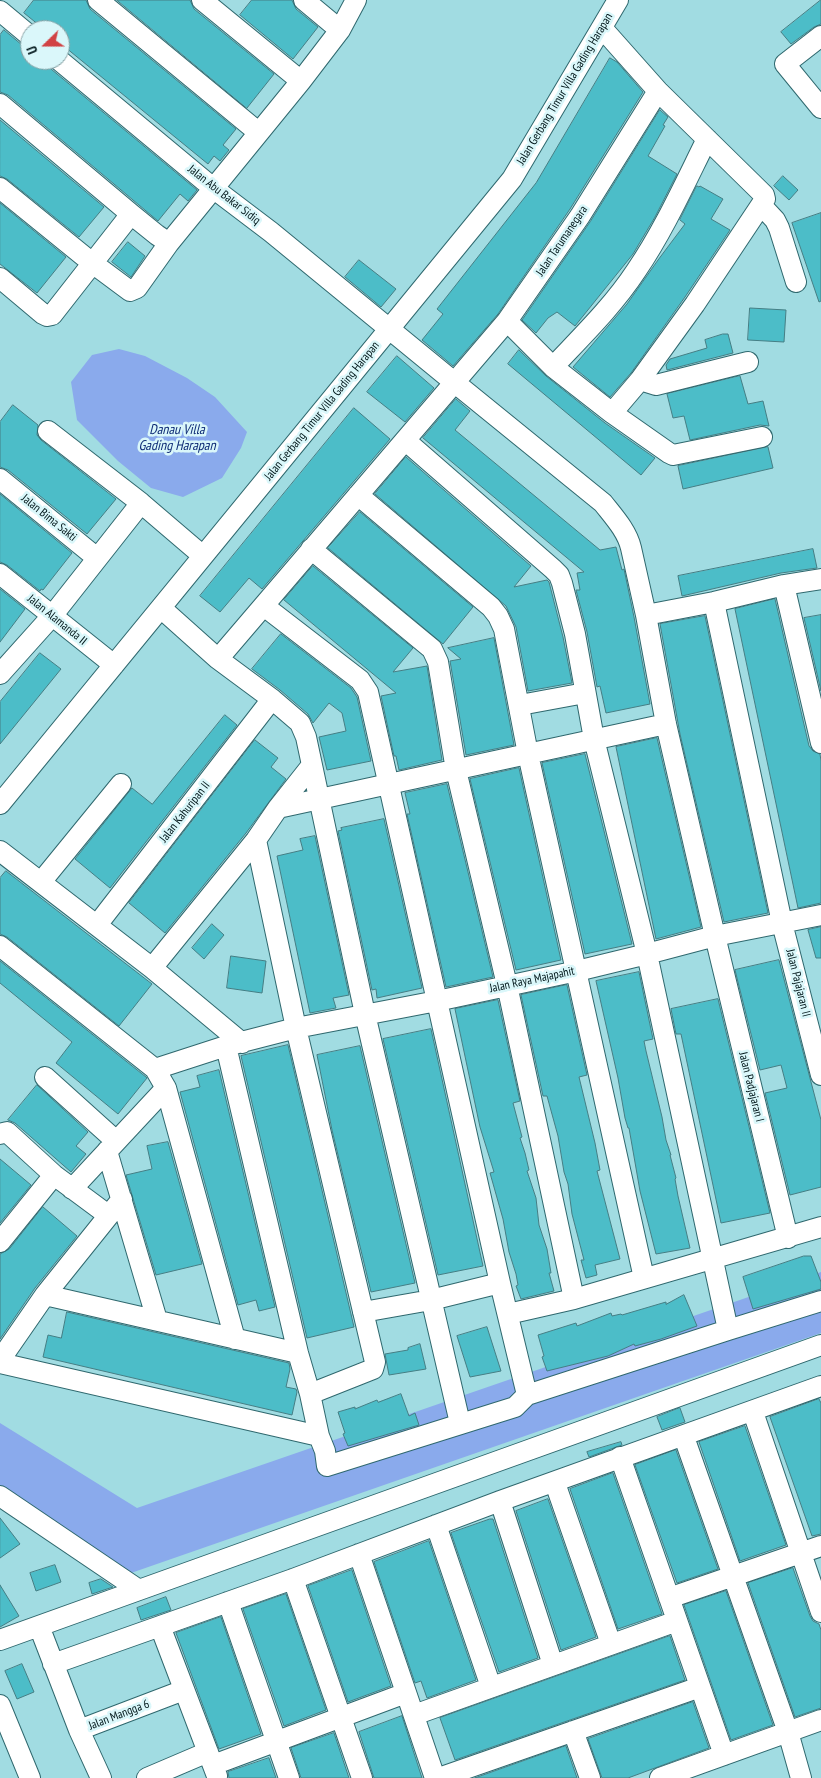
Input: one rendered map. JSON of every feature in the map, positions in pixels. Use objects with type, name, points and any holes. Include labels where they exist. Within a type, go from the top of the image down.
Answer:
[{"type":"street","points":[[98,0],[258,132]]},
{"type":"street","points":[[202,0],[301,81]]},
{"type":"street","points":[[304,0],[340,30]]},
{"type":"street","points":[[0,188],[130,291],[137,288],[169,243],[301,81],[340,30],[356,0]]},
{"type":"street","name":"Jalan Gerbang Timur Villa Gading Harapan","points":[[0,804],[512,179],[618,0]]},
{"type":"street","points":[[0,11],[20,28]]},
{"type":"street","points":[[602,28],[658,91],[764,194],[761,205],[695,304],[640,380],[612,414]]},
{"type":"street","points":[[821,36],[785,64],[821,108]]},
{"type":"street","name":"Jalan Abu Bakar Sidiq","points":[[70,69],[213,188],[271,232],[603,503],[621,526],[629,540],[646,615]]},
{"type":"street","name":"Jalan Tarumanegara","points":[[218,659],[507,321],[580,216],[658,91]]},
{"type":"street","points":[[0,104],[131,214],[169,243]]},
{"type":"street","points":[[553,367],[617,296],[636,271],[668,215],[707,139]]},
{"type":"street","points":[[761,205],[775,220],[779,228],[796,282]]},
{"type":"street","points":[[0,278],[43,314],[52,315],[91,262],[131,214]]},
{"type":"street","points":[[507,321],[553,367],[612,414],[664,451],[673,454],[762,437]]},
{"type":"street","points":[[640,380],[656,385],[748,362]]},
{"type":"street","points":[[48,431],[141,503],[203,556]]},
{"type":"street","points":[[406,441],[558,575],[562,583],[575,634],[594,739],[648,954],[728,1330]]},
{"type":"street","name":"Jalan Bima Sakti","points":[[0,479],[97,558]]},
{"type":"street","points":[[358,495],[491,607],[498,616],[504,630],[528,754],[644,1278]]},
{"type":"street","points":[[0,674],[52,616],[141,503]]},
{"type":"street","points":[[311,549],[432,649],[438,662],[456,770],[507,985],[574,1299]]},
{"type":"street","name":"Jalan Alamanda II","points":[[0,574],[114,665]]},
{"type":"street","points":[[646,615],[714,602],[784,585],[821,579]]},
{"type":"street","points":[[784,585],[821,743]]},
{"type":"street","name":"Jalan Pajajaran II","points":[[714,602],[782,923],[821,1073]]},
{"type":"street","points":[[264,606],[360,680],[368,692],[387,784],[527,1395]]},
{"type":"street","points":[[161,608],[218,659],[272,699],[300,723],[306,736],[365,1014],[460,1423]]},
{"type":"street","name":"Jalan Padjajaran I","points":[[646,615],[666,724],[714,936],[788,1238]]},
{"type":"street","points":[[520,705],[585,693]]},
{"type":"street","name":"Jalan Kahuripan II","points":[[97,925],[272,699]]},
{"type":"street","points":[[278,808],[666,724]]},
{"type":"street","points":[[152,968],[256,840],[278,808],[312,765]]},
{"type":"street","points":[[41,882],[121,784]]},
{"type":"street","points":[[256,840],[296,1028],[375,1362],[373,1369],[310,1394]]},
{"type":"street","points":[[0,851],[152,968],[234,1045],[298,1352],[319,1436],[325,1451],[327,1466],[515,1407],[527,1395],[821,1301]]},
{"type":"street","name":"Jalan Raya Majapahit","points":[[155,1069],[296,1028],[437,1001],[577,971],[714,936],[821,916]]},
{"type":"street","points":[[0,946],[155,1069],[166,1088],[235,1339]]},
{"type":"street","points":[[45,1077],[111,1146],[122,1199],[157,1320]]},
{"type":"street","points":[[72,1189],[166,1088]]},
{"type":"street","points":[[0,1134],[7,1132],[54,1175],[108,1215]]},
{"type":"street","points":[[0,1242],[54,1175]]},
{"type":"street","points":[[122,1199],[45,1295],[0,1361],[319,1436]]},
{"type":"street","points":[[508,1314],[574,1299],[821,1227]]},
{"type":"street","points":[[363,1312],[430,1300],[500,1283]]},
{"type":"street","points":[[45,1295],[298,1352]]},
{"type":"street","points":[[0,1640],[821,1345]]},
{"type":"street","points":[[56,1671],[160,1626],[620,1458],[820,1390]]},
{"type":"street","points":[[753,1412],[821,1612]]},
{"type":"street","points":[[684,1437],[788,1732],[801,1778]]},
{"type":"street","points":[[620,1458],[724,1755]]},
{"type":"street","points":[[555,1483],[611,1644]]},
{"type":"street","points":[[0,1496],[139,1590]]},
{"type":"street","points":[[500,1501],[553,1665]]},
{"type":"street","points":[[436,1525],[491,1687]]},
{"type":"street","points":[[669,1598],[821,1546]]},
{"type":"street","points":[[359,1554],[435,1778]]},
{"type":"street","points":[[293,1579],[362,1778]]},
{"type":"street","points":[[228,1602],[289,1778]]},
{"type":"street","points":[[414,1715],[677,1620]]},
{"type":"street","name":"Jalan Mangga 6","points":[[39,1626],[78,1730],[184,1690]]},
{"type":"street","points":[[160,1626],[213,1765]]},
{"type":"street","points":[[439,1778],[700,1687]]},
{"type":"street","points":[[147,1778],[213,1765],[406,1693]]},
{"type":"street","points":[[0,1705],[30,1778]]},
{"type":"street","points":[[660,1778],[821,1720]]},
{"type":"street","points":[[78,1730],[101,1778]]},
{"type":"street","points":[[573,1731],[590,1778]]},
{"type":"water","name":"Danau Villa Gading Harapan","points":[[119,349],[145,356],[187,378],[215,397],[247,432],[241,448],[222,478],[183,497],[151,488],[118,461],[77,420],[71,382],[92,355]]},
{"type":"water","points":[[821,1272],[821,1333],[108,1581],[0,1507],[0,1423],[137,1508]]},
{"type":"building","points":[[34,0],[86,0],[90,9],[236,129],[223,145],[229,150],[220,161],[214,156],[208,164],[70,51],[70,20],[33,20],[24,13]]},
{"type":"building","points":[[117,0],[190,0],[194,9],[274,74],[247,108]]},
{"type":"building","points":[[252,0],[292,0],[296,9],[318,27],[293,59],[240,15]]},
{"type":"building","points":[[821,0],[821,24],[791,44],[781,32]]},
{"type":"building","points":[[4,30],[20,43],[20,70],[52,70],[197,190],[188,201],[180,194],[158,221],[8,95],[0,92],[0,35]]},
{"type":"building","points":[[610,58],[617,62],[643,92],[570,209],[498,314],[453,366],[422,340],[443,314],[437,309],[536,183]]},
{"type":"building","points":[[660,110],[668,117],[648,156],[677,174],[655,217],[633,254],[575,326],[557,312],[548,318],[536,333],[522,320],[590,222]]},
{"type":"building","points":[[0,120],[104,207],[79,237],[7,179],[0,176]]},
{"type":"building","points":[[783,176],[798,190],[789,200],[774,186]]},
{"type":"building","points":[[697,186],[723,199],[711,219],[730,230],[631,373],[610,397],[573,367],[627,304],[685,224],[680,220]]},
{"type":"building","points":[[0,203],[66,257],[37,293],[0,264]]},
{"type":"building","points":[[821,213],[821,301],[819,302],[792,223]]},
{"type":"building","points":[[128,242],[145,256],[131,277],[112,262]]},
{"type":"building","points":[[359,260],[396,289],[381,307],[345,277]]},
{"type":"building","points":[[750,308],[786,310],[784,342],[748,340]]},
{"type":"building","points":[[728,334],[733,353],[667,370],[666,365],[670,359],[707,348],[705,340]]},
{"type":"building","points":[[519,350],[546,376],[605,423],[655,458],[641,475],[508,364]]},
{"type":"building","points":[[397,356],[434,388],[405,422],[367,392]]},
{"type":"building","points":[[740,376],[748,404],[763,401],[769,426],[760,425],[690,440],[684,416],[673,418],[667,394]]},
{"type":"building","points":[[456,399],[470,411],[455,430],[600,550],[616,547],[622,570],[624,569],[650,704],[606,713],[600,686],[597,687],[587,632],[576,590],[580,590],[577,573],[584,572],[423,438]]},
{"type":"building","points":[[13,405],[38,425],[37,435],[41,440],[116,499],[87,534],[8,470],[0,467],[0,422]]},
{"type":"building","points":[[354,408],[390,439],[262,589],[249,578],[220,612],[200,596]]},
{"type":"building","points":[[768,447],[773,468],[683,489],[678,466]]},
{"type":"building","points":[[406,457],[531,566],[514,587],[547,580],[549,582],[572,683],[528,691],[516,627],[506,606],[375,494]]},
{"type":"building","points":[[0,494],[72,553],[43,590],[41,589],[40,591],[7,565],[0,562]]},
{"type":"building","points":[[360,512],[473,607],[443,644],[328,548]]},
{"type":"building","points":[[813,549],[817,568],[781,573],[682,596],[678,576]]},
{"type":"building","points":[[313,566],[413,648],[393,672],[427,666],[442,760],[399,770],[396,756],[394,756],[381,696],[396,693],[284,600]]},
{"type":"building","points":[[0,589],[25,609],[0,642]]},
{"type":"building","points":[[775,599],[809,746],[813,751],[820,754],[821,761],[821,903],[798,908],[735,609]]},
{"type":"building","points":[[821,615],[821,691],[804,618]]},
{"type":"building","points":[[705,616],[768,913],[724,922],[680,734],[660,624]]},
{"type":"building","points":[[281,634],[351,688],[357,697],[371,761],[327,770],[319,737],[346,731],[342,713],[329,703],[313,723],[308,714],[252,669]]},
{"type":"building","points":[[494,638],[514,745],[466,755],[450,661],[461,659],[448,648]]},
{"type":"building","points":[[40,653],[61,669],[0,744],[0,702]]},
{"type":"building","points":[[225,715],[237,725],[110,888],[75,859],[132,788],[152,804]]},
{"type":"building","points":[[657,738],[701,927],[656,939],[616,747]]},
{"type":"building","points":[[255,740],[278,758],[271,767],[286,779],[246,833],[165,933],[129,903]]},
{"type":"building","points":[[585,754],[632,944],[585,954],[542,763]]},
{"type":"building","points":[[519,768],[561,960],[516,970],[470,779]]},
{"type":"building","points":[[447,784],[493,977],[446,987],[407,814],[410,814],[405,793]]},
{"type":"building","points":[[384,819],[422,988],[377,998],[376,989],[372,990],[338,831],[342,830],[341,828]]},
{"type":"building","points":[[315,836],[349,995],[333,998],[336,1008],[310,1013],[277,856],[303,850],[300,839]]},
{"type":"building","points":[[6,871],[152,984],[119,1026],[7,937],[0,934],[0,878]]},
{"type":"building","points":[[212,924],[224,935],[204,959],[192,948]]},
{"type":"building","points":[[821,927],[821,958],[816,958],[808,930]]},
{"type":"building","points":[[231,956],[266,961],[262,993],[227,988]]},
{"type":"building","points":[[779,960],[821,1120],[821,1187],[790,1195],[765,1093],[787,1088],[781,1065],[760,1070],[735,970]]},
{"type":"building","points":[[0,961],[147,1078],[118,1114],[56,1063],[72,1042],[0,983]]},
{"type":"building","points":[[639,972],[653,1039],[644,1041],[671,1155],[690,1248],[656,1254],[640,1191],[629,1128],[625,1118],[596,981]]},
{"type":"building","points":[[567,985],[587,1075],[579,1077],[595,1143],[600,1170],[597,1171],[620,1259],[595,1265],[597,1275],[586,1278],[581,1260],[584,1260],[572,1214],[558,1136],[547,1096],[543,1096],[521,995]]},
{"type":"building","points":[[718,999],[770,1213],[721,1223],[681,1034],[676,1034],[671,1009]]},
{"type":"building","points":[[498,1000],[520,1101],[513,1103],[529,1170],[527,1171],[536,1198],[539,1225],[547,1249],[551,1273],[549,1273],[554,1291],[521,1299],[516,1286],[518,1285],[516,1274],[490,1173],[494,1172],[480,1127],[455,1009]]},
{"type":"building","points":[[431,1029],[483,1266],[438,1275],[383,1039]]},
{"type":"building","points":[[288,1045],[354,1327],[307,1338],[241,1056]]},
{"type":"building","points":[[360,1046],[415,1283],[371,1292],[332,1130],[317,1055]]},
{"type":"building","points":[[219,1070],[275,1307],[259,1311],[256,1300],[238,1305],[180,1092],[200,1087],[197,1076]]},
{"type":"building","points":[[37,1085],[88,1132],[76,1146],[86,1154],[71,1172],[15,1123],[8,1120]]},
{"type":"building","points":[[168,1142],[202,1264],[156,1275],[126,1175],[152,1169],[147,1146]]},
{"type":"building","points":[[0,1159],[31,1185],[0,1223]]},
{"type":"building","points":[[43,1207],[77,1236],[35,1288],[0,1339],[0,1254],[9,1249]]},
{"type":"building","points":[[804,1256],[811,1256],[821,1282],[821,1289],[753,1309],[743,1277]]},
{"type":"building","points":[[684,1295],[697,1326],[661,1339],[635,1346],[634,1344],[608,1356],[547,1371],[538,1335],[576,1323],[577,1326],[611,1313],[612,1316],[622,1315],[666,1302],[666,1304]]},
{"type":"building","points":[[67,1312],[289,1363],[290,1369],[286,1387],[296,1389],[297,1392],[292,1415],[43,1357],[48,1335],[61,1338]]},
{"type":"building","points":[[487,1327],[501,1371],[470,1377],[457,1336]]},
{"type":"building","points":[[420,1344],[426,1369],[389,1375],[385,1354],[408,1350],[408,1348]]},
{"type":"building","points":[[401,1394],[409,1416],[415,1413],[419,1425],[348,1446],[338,1412],[355,1407],[355,1409],[377,1400],[378,1402]]},
{"type":"building","points":[[819,1399],[821,1403],[821,1534],[812,1536],[770,1417]]},
{"type":"building","points":[[680,1408],[685,1422],[662,1430],[657,1417]]},
{"type":"building","points":[[745,1426],[786,1545],[740,1561],[699,1442]]},
{"type":"building","points":[[621,1442],[622,1445],[589,1457],[587,1452]]},
{"type":"building","points":[[676,1450],[718,1569],[677,1583],[635,1465]]},
{"type":"building","points":[[613,1473],[662,1614],[618,1629],[570,1489]]},
{"type":"building","points":[[548,1499],[596,1637],[561,1650],[516,1511]]},
{"type":"building","points":[[0,1518],[20,1544],[0,1558]]},
{"type":"building","points":[[493,1519],[538,1658],[499,1672],[451,1533]]},
{"type":"building","points":[[429,1541],[476,1680],[427,1698],[421,1681],[415,1683],[374,1562]]},
{"type":"building","points":[[55,1565],[61,1582],[36,1591],[30,1573]]},
{"type":"building","points":[[793,1568],[810,1616],[813,1621],[819,1624],[821,1630],[821,1708],[795,1717],[748,1583]]},
{"type":"building","points":[[352,1570],[391,1686],[348,1702],[308,1586]]},
{"type":"building","points":[[101,1579],[113,1587],[92,1594],[89,1583]]},
{"type":"building","points":[[0,1585],[19,1616],[0,1627]]},
{"type":"building","points":[[726,1591],[773,1725],[731,1740],[684,1605]]},
{"type":"building","points":[[286,1594],[326,1710],[284,1726],[243,1609]]},
{"type":"building","points":[[166,1597],[171,1610],[141,1620],[137,1608]]},
{"type":"building","points":[[221,1617],[261,1734],[219,1749],[176,1633]]},
{"type":"building","points":[[670,1636],[685,1680],[455,1760],[440,1718]]},
{"type":"building","points":[[22,1664],[34,1692],[17,1699],[5,1671]]},
{"type":"building","points":[[693,1702],[709,1748],[628,1778],[602,1778],[588,1739]]},
{"type":"building","points":[[402,1716],[422,1778],[374,1778],[359,1732]]},
{"type":"building","points":[[334,1733],[349,1778],[301,1778],[291,1748]]},
{"type":"building","points":[[566,1746],[577,1778],[475,1778]]},
{"type":"building","points":[[269,1758],[276,1778],[229,1778],[228,1772]]}]
